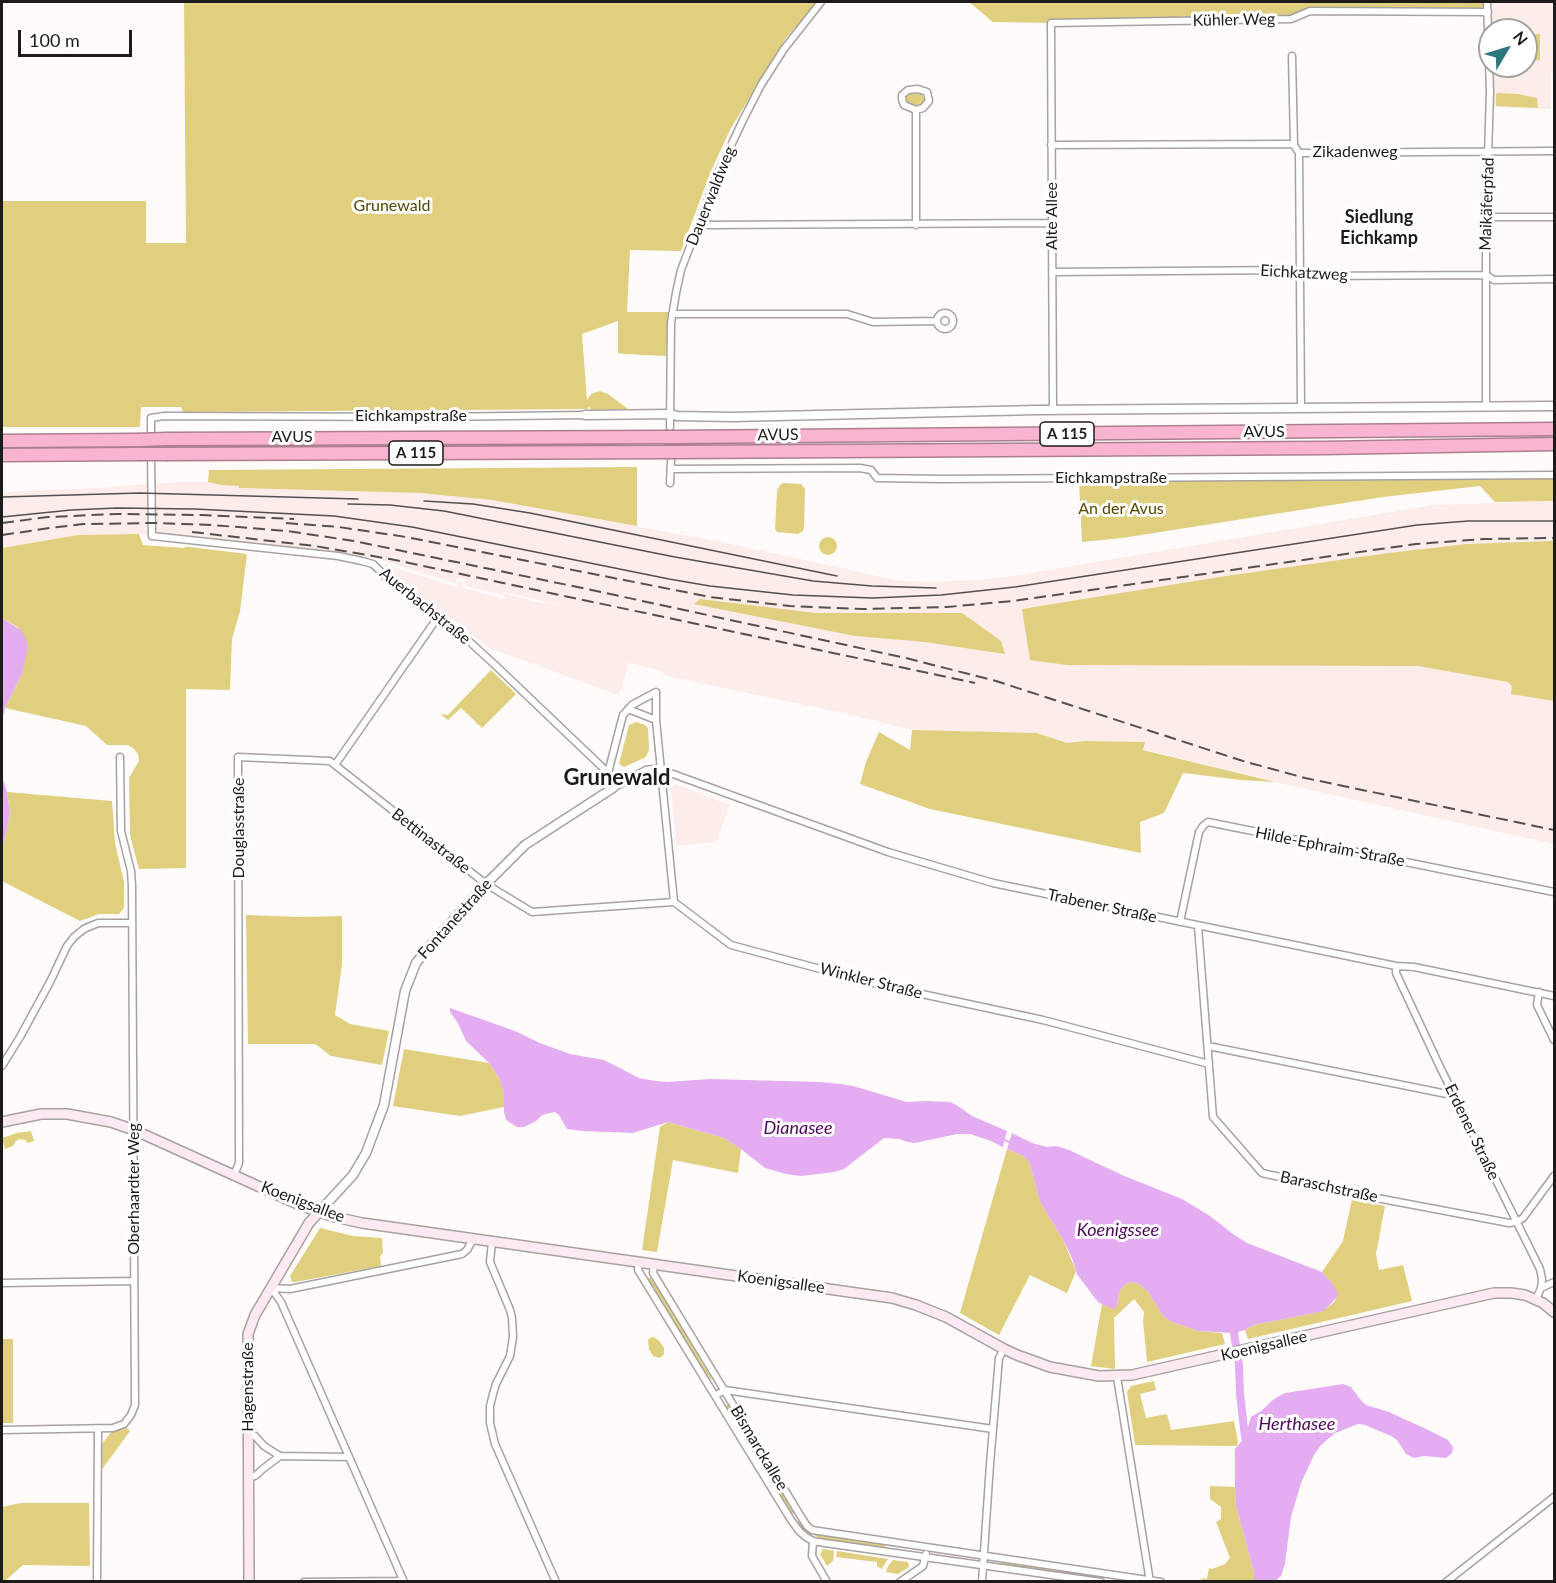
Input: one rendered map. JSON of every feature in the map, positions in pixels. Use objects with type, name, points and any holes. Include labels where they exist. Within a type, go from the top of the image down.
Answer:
[{"type":"highway","name":"AVUS","points":[[2,441],[670,433],[1078,434],[1554,429]]},
{"type":"highway","name":"AVUS","points":[[2,455],[670,455],[1554,447]]},
{"type":"main road","name":"Koenigsallee","points":[[2,1122],[41,1114],[67,1114],[103,1120],[134,1130],[319,1212],[340,1219],[892,1298],[946,1317],[1004,1349],[1057,1369],[1099,1376],[1118,1377],[1142,1373],[1494,1293],[1525,1295],[1536,1299],[1554,1311]]},
{"type":"main road","name":"Hagenstraße","points":[[249,1581],[249,1334],[255,1315],[309,1223],[319,1212]]},
{"type":"street","name":"Dauerwaldweg","points":[[670,414],[672,314],[681,270],[730,146],[761,86],[784,49],[821,2]]},
{"type":"street","name":"Maikäferpfad","points":[[1486,407],[1486,217],[1490,92],[1487,2]]},
{"type":"street","name":"Kühler Weg","points":[[1051,23],[1291,19],[1310,11],[1488,12]]},
{"type":"street","name":"Alte Allee","points":[[1051,23],[1053,410]]},
{"type":"street","points":[[1292,56],[1294,145]]},
{"type":"street","points":[[908,90],[924,90],[929,101],[926,107],[916,110],[904,105],[902,95],[908,90]]},
{"type":"street","points":[[915,225],[916,110]]},
{"type":"street","name":"Zikadenweg","points":[[1052,145],[1289,144],[1294,145],[1299,153],[1554,151]]},
{"type":"street","points":[[1299,153],[1301,407]]},
{"type":"street","points":[[1486,217],[1554,217]]},
{"type":"street","points":[[699,223],[707,225],[1052,223]]},
{"type":"street","name":"Eichkatzweg","points":[[1052,272],[1289,270],[1310,276],[1486,275],[1494,280],[1554,279]]},
{"type":"street","points":[[672,314],[848,314],[873,322],[938,321]]},
{"type":"street","name":"Eichkampstraße","points":[[151,418],[174,416],[444,417],[670,414],[732,417],[1053,410],[1554,406]]},
{"type":"street","points":[[670,414],[670,433]]},
{"type":"street","name":"Auerbachstraße","points":[[151,418],[152,536],[338,556],[376,566],[394,586],[460,633],[494,664],[608,774],[613,788]]},
{"type":"street","points":[[670,455],[670,483]]},
{"type":"street","name":"Eichkampstraße","points":[[670,469],[860,468],[871,470],[877,478],[942,479],[1554,475]]},
{"type":"street","points":[[335,765],[438,617]]},
{"type":"street","points":[[608,774],[623,715],[632,705],[656,692],[656,720],[674,902]]},
{"type":"street","points":[[628,710],[656,720]]},
{"type":"street","name":"Oberhaardter Weg","points":[[2,1430],[113,1428],[124,1424],[135,1405],[132,923],[130,871],[121,831],[120,757]]},
{"type":"street","name":"Douglasstraße","points":[[234,1175],[239,1162],[238,757],[330,761],[335,765]]},
{"type":"street","name":"Bettinastraße","points":[[335,765],[486,884],[532,912],[674,902]]},
{"type":"street","name":"Fontanestraße","points":[[319,1212],[358,1167],[369,1144],[386,1098],[405,991],[412,971],[429,946],[525,845],[613,788],[646,770],[662,770]]},
{"type":"street","name":"Trabener Straße","points":[[662,770],[888,852],[983,880],[1198,926],[1554,996]]},
{"type":"street","name":"Hilde-Ephraim-Straße","points":[[1180,922],[1199,832],[1208,822],[1554,892]]},
{"type":"street","name":"Winkler Straße","points":[[674,902],[731,945],[880,985],[1043,1020],[1209,1064]]},
{"type":"street","points":[[2,1066],[74,937],[84,929],[98,923],[132,923]]},
{"type":"street","name":"Baraschstraße","points":[[1198,926],[1213,1117],[1262,1173],[1361,1195],[1509,1223],[1516,1222]]},
{"type":"street","name":"Erdener Straße","points":[[1396,966],[1396,973],[1453,1095],[1540,1269],[1541,1288]]},
{"type":"street","points":[[1539,992],[1537,1005],[1554,1040]]},
{"type":"street","points":[[1208,1046],[1453,1095]]},
{"type":"street","points":[[1516,1222],[1523,1218],[1554,1176]]},
{"type":"street","points":[[271,1288],[290,1289],[454,1256],[464,1252],[473,1239]]},
{"type":"street","points":[[492,1242],[490,1262],[507,1300],[513,1327],[510,1356],[496,1384],[490,1406],[490,1423],[495,1444],[556,1581]]},
{"type":"street","name":"Bismarckallee","points":[[639,1263],[638,1270],[791,1520],[800,1532],[813,1541]]},
{"type":"street","name":"Bismarckallee","points":[[654,1264],[653,1273],[807,1526],[816,1531],[1161,1581]]},
{"type":"street","points":[[2,1282],[134,1281]]},
{"type":"street","points":[[1536,1299],[1541,1288],[1554,1282]]},
{"type":"street","points":[[271,1288],[281,1302],[403,1581],[304,1581]]},
{"type":"street","points":[[982,1581],[999,1358],[1004,1349]]},
{"type":"street","points":[[1118,1377],[1150,1581]]},
{"type":"street","points":[[716,1395],[725,1390],[993,1429]]},
{"type":"street","points":[[97,1581],[98,1430]]},
{"type":"street","points":[[248,1436],[255,1436],[264,1446],[280,1456],[349,1457]]},
{"type":"street","points":[[248,1477],[255,1476],[280,1456]]},
{"type":"street","points":[[1446,1581],[1554,1497]]},
{"type":"street","points":[[827,1581],[812,1556],[813,1541],[1101,1581]]},
{"type":"street","points":[[900,1581],[923,1566],[927,1547]]},
{"type":"shaded area","points":[[1491,2],[1554,2],[1554,74],[1551,74],[1551,109],[1493,107],[1493,78],[1538,78],[1538,18],[1492,18]]},
{"type":"shaded area","points":[[208,482],[240,488],[420,493],[492,500],[722,542],[900,581],[935,582],[1019,575],[1433,505],[1554,501],[1554,844],[1275,782],[1143,749],[1144,742],[1067,743],[1037,733],[912,730],[667,676],[659,670],[628,663],[618,695],[487,647],[461,625],[402,584],[383,564],[456,587],[459,581],[463,582],[464,588],[503,599],[505,593],[536,602],[561,605],[504,592],[503,595],[466,586],[465,579],[458,578],[455,583],[378,559],[311,549],[139,534],[78,535],[2,548],[2,493]]},
{"type":"shaded area","points":[[675,784],[730,805],[716,842],[676,846],[671,788]]},
{"type":"green space","name":"Grunewald","points":[[184,2],[818,2],[786,38],[731,128],[711,171],[681,251],[630,250],[627,312],[668,312],[666,356],[618,353],[618,321],[582,334],[587,400],[591,394],[600,391],[608,394],[628,409],[592,410],[588,406],[588,409],[183,412],[181,407],[141,407],[140,427],[2,427],[2,201],[146,201],[146,243],[186,243]]},
{"type":"green space","points":[[969,2],[1487,2],[1488,12],[1310,11],[1291,19],[993,22]]},
{"type":"green space","points":[[1538,34],[1540,34],[1540,60],[1538,60]]},
{"type":"green space","points":[[910,94],[921,94],[925,99],[924,103],[910,106],[906,104],[906,97]]},
{"type":"green space","points":[[1496,94],[1537,98],[1538,108],[1496,106]]},
{"type":"green space","points":[[637,467],[637,526],[492,500],[420,493],[239,488],[239,486],[208,482],[209,470]]},
{"type":"green space","name":"An der Avus","points":[[1554,478],[1554,501],[1495,502],[1480,486],[1383,497],[1122,538],[1082,542],[1079,481]]},
{"type":"green space","points":[[783,483],[801,484],[805,489],[804,527],[803,531],[798,534],[777,532],[775,529],[777,491]]},
{"type":"green space","points":[[139,534],[143,545],[189,547],[247,554],[240,611],[232,639],[230,690],[186,689],[186,868],[139,869],[130,835],[129,778],[139,761],[134,749],[128,745],[107,745],[86,726],[5,708],[22,674],[19,628],[2,618],[2,548],[78,535]]},
{"type":"green space","points":[[824,537],[832,537],[837,542],[835,553],[824,555],[819,550],[819,542]]},
{"type":"green space","points":[[1554,541],[1554,701],[1511,694],[1512,686],[1508,682],[1418,666],[1067,665],[1030,660],[1022,609],[1226,576],[1389,553],[1467,544]]},
{"type":"green space","points":[[700,599],[815,613],[962,613],[1001,641],[1005,654],[925,642],[855,636],[694,604]]},
{"type":"green space","points":[[491,670],[516,694],[482,728],[461,708],[448,720],[440,714],[448,715]]},
{"type":"green space","points":[[636,722],[648,728],[649,750],[646,757],[624,767],[619,764],[629,725]]},
{"type":"green space","points":[[912,730],[1037,733],[1067,743],[1145,742],[1143,750],[1275,782],[1183,773],[1164,813],[1140,822],[1141,853],[930,809],[860,784],[866,762],[879,732],[910,750]]},
{"type":"green space","points":[[7,792],[112,801],[115,843],[124,882],[124,908],[119,914],[99,914],[80,921],[2,881],[2,851],[10,814]]},
{"type":"green space","points":[[246,915],[342,916],[342,964],[335,1015],[350,1024],[389,1031],[382,1065],[331,1056],[315,1044],[248,1044]]},
{"type":"green space","points":[[404,1049],[489,1063],[502,1086],[504,1107],[460,1116],[393,1106]]},
{"type":"green space","points":[[668,1122],[724,1138],[741,1149],[738,1173],[673,1160],[657,1252],[642,1250],[660,1127]]},
{"type":"green space","points":[[31,1131],[34,1141],[28,1143],[19,1139],[13,1146],[5,1149],[2,1138]]},
{"type":"green space","points":[[1007,1149],[1025,1157],[1029,1162],[1040,1202],[1063,1240],[1076,1271],[1067,1293],[1030,1275],[999,1335],[960,1313]]},
{"type":"green space","points":[[1352,1199],[1385,1206],[1376,1254],[1379,1270],[1403,1265],[1412,1301],[1248,1339],[1245,1330],[1254,1325],[1323,1311],[1334,1302],[1337,1297],[1331,1282],[1322,1272],[1343,1241]]},
{"type":"green space","points":[[320,1228],[353,1236],[382,1238],[381,1266],[292,1282],[290,1276]]},
{"type":"green space","points":[[647,1278],[652,1278],[713,1381],[706,1375]]},
{"type":"green space","points":[[1130,1282],[1139,1284],[1148,1292],[1164,1317],[1198,1331],[1222,1333],[1225,1344],[1147,1362],[1144,1312],[1134,1299],[1114,1318],[1115,1369],[1091,1366],[1102,1304],[1108,1307],[1117,1306],[1122,1287]]},
{"type":"green space","points":[[654,1337],[664,1348],[664,1354],[660,1358],[653,1356],[649,1349],[649,1338]]},
{"type":"green space","points":[[2,1339],[13,1339],[13,1423],[2,1423]]},
{"type":"green space","points":[[1154,1381],[1156,1390],[1140,1394],[1146,1418],[1167,1414],[1171,1430],[1234,1421],[1237,1446],[1135,1445],[1127,1392],[1131,1386]]},
{"type":"green space","points":[[729,1404],[763,1462],[760,1464],[725,1406]]},
{"type":"green space","points":[[124,1425],[130,1431],[100,1472],[102,1444],[111,1432]]},
{"type":"green space","points":[[768,1470],[794,1512],[792,1515],[765,1472]]},
{"type":"green space","points":[[1210,1486],[1235,1487],[1236,1506],[1254,1573],[1254,1581],[1201,1582],[1202,1578],[1207,1579],[1209,1568],[1225,1564],[1230,1558],[1216,1522],[1221,1519],[1221,1507],[1210,1499]]},
{"type":"green space","points":[[21,1503],[89,1503],[90,1566],[23,1565],[5,1581],[2,1581],[2,1507]]},
{"type":"green space","points":[[799,1521],[806,1530],[812,1533],[885,1544],[885,1548],[821,1539],[803,1529],[796,1523]]},
{"type":"green space","points":[[823,1549],[834,1551],[833,1561],[827,1566],[820,1554]]},
{"type":"green space","points":[[837,1551],[888,1559],[881,1570],[877,1567],[877,1562],[836,1557]]},
{"type":"green space","points":[[893,1560],[908,1562],[909,1567],[898,1574],[886,1572]]},
{"type":"green space","points":[[1002,1561],[1051,1568],[1050,1572],[1001,1565]]},
{"type":"green space","points":[[1060,1570],[1126,1580],[1060,1573]]},
{"type":"water","points":[[2,618],[21,630],[28,647],[22,674],[5,708],[2,721]]},
{"type":"water","points":[[2,776],[10,814],[2,851]]},
{"type":"water","name":"Dianasee","points":[[450,1008],[570,1054],[604,1060],[639,1078],[668,1082],[709,1079],[841,1084],[907,1102],[950,1102],[972,1116],[1007,1131],[1003,1147],[970,1134],[957,1134],[915,1143],[884,1138],[844,1169],[801,1176],[765,1168],[724,1138],[668,1122],[633,1133],[582,1131],[567,1129],[555,1112],[542,1115],[524,1127],[517,1127],[506,1120],[504,1093],[499,1078],[489,1063],[466,1041]]},
{"type":"water","name":"Koenigssee","points":[[1012,1133],[1032,1143],[1069,1150],[1122,1175],[1182,1199],[1247,1243],[1322,1272],[1338,1293],[1337,1297],[1324,1311],[1254,1325],[1234,1333],[1198,1331],[1172,1322],[1164,1317],[1148,1292],[1139,1284],[1130,1282],[1122,1287],[1114,1309],[1098,1302],[1077,1274],[1063,1240],[1040,1202],[1029,1162],[1025,1157],[1007,1149]]},
{"type":"water","name":"Herthasee","points":[[1343,1384],[1351,1387],[1366,1405],[1389,1412],[1448,1440],[1453,1447],[1452,1453],[1446,1458],[1424,1456],[1414,1458],[1406,1454],[1397,1440],[1365,1425],[1358,1424],[1335,1433],[1321,1445],[1314,1455],[1301,1483],[1291,1517],[1285,1564],[1281,1576],[1275,1581],[1254,1581],[1254,1573],[1236,1506],[1235,1449],[1245,1437],[1251,1417],[1274,1399],[1285,1393]]},
{"type":"waterway","points":[[1005,1140],[1009,1142]]},
{"type":"waterway","points":[[1234,1333],[1245,1437]]},
{"type":"tram line","points":[[2,497],[140,493],[358,499]]},
{"type":"tram line","points":[[424,501],[473,504],[530,513],[837,576]]},
{"type":"tram line","points":[[348,504],[390,505],[444,511],[675,557],[813,581],[936,588]]},
{"type":"tram line","points":[[2,517],[117,508],[195,509],[334,516],[412,527],[710,586],[793,595],[873,598],[941,595],[1015,587],[1417,525],[1468,521],[1554,521]]},
{"type":"railway","points":[[2,523],[48,517],[117,514],[294,519]]},
{"type":"railway","points":[[2,535],[83,524],[154,523],[287,531],[354,541],[906,658],[996,681],[1243,761],[1305,778],[1554,830]]},
{"type":"railway","points":[[286,523],[339,527],[406,537],[710,597],[790,606],[863,609],[947,607],[1013,601],[1416,544],[1484,539],[1554,538]]},
{"type":"railway","points":[[192,532],[315,546],[390,559],[975,683]]},
{"type":"district","name":"Siedlung Eichkamp","points":[[1379,227]]},
{"type":"district","name":"Grunewald","points":[[617,778]]}]
